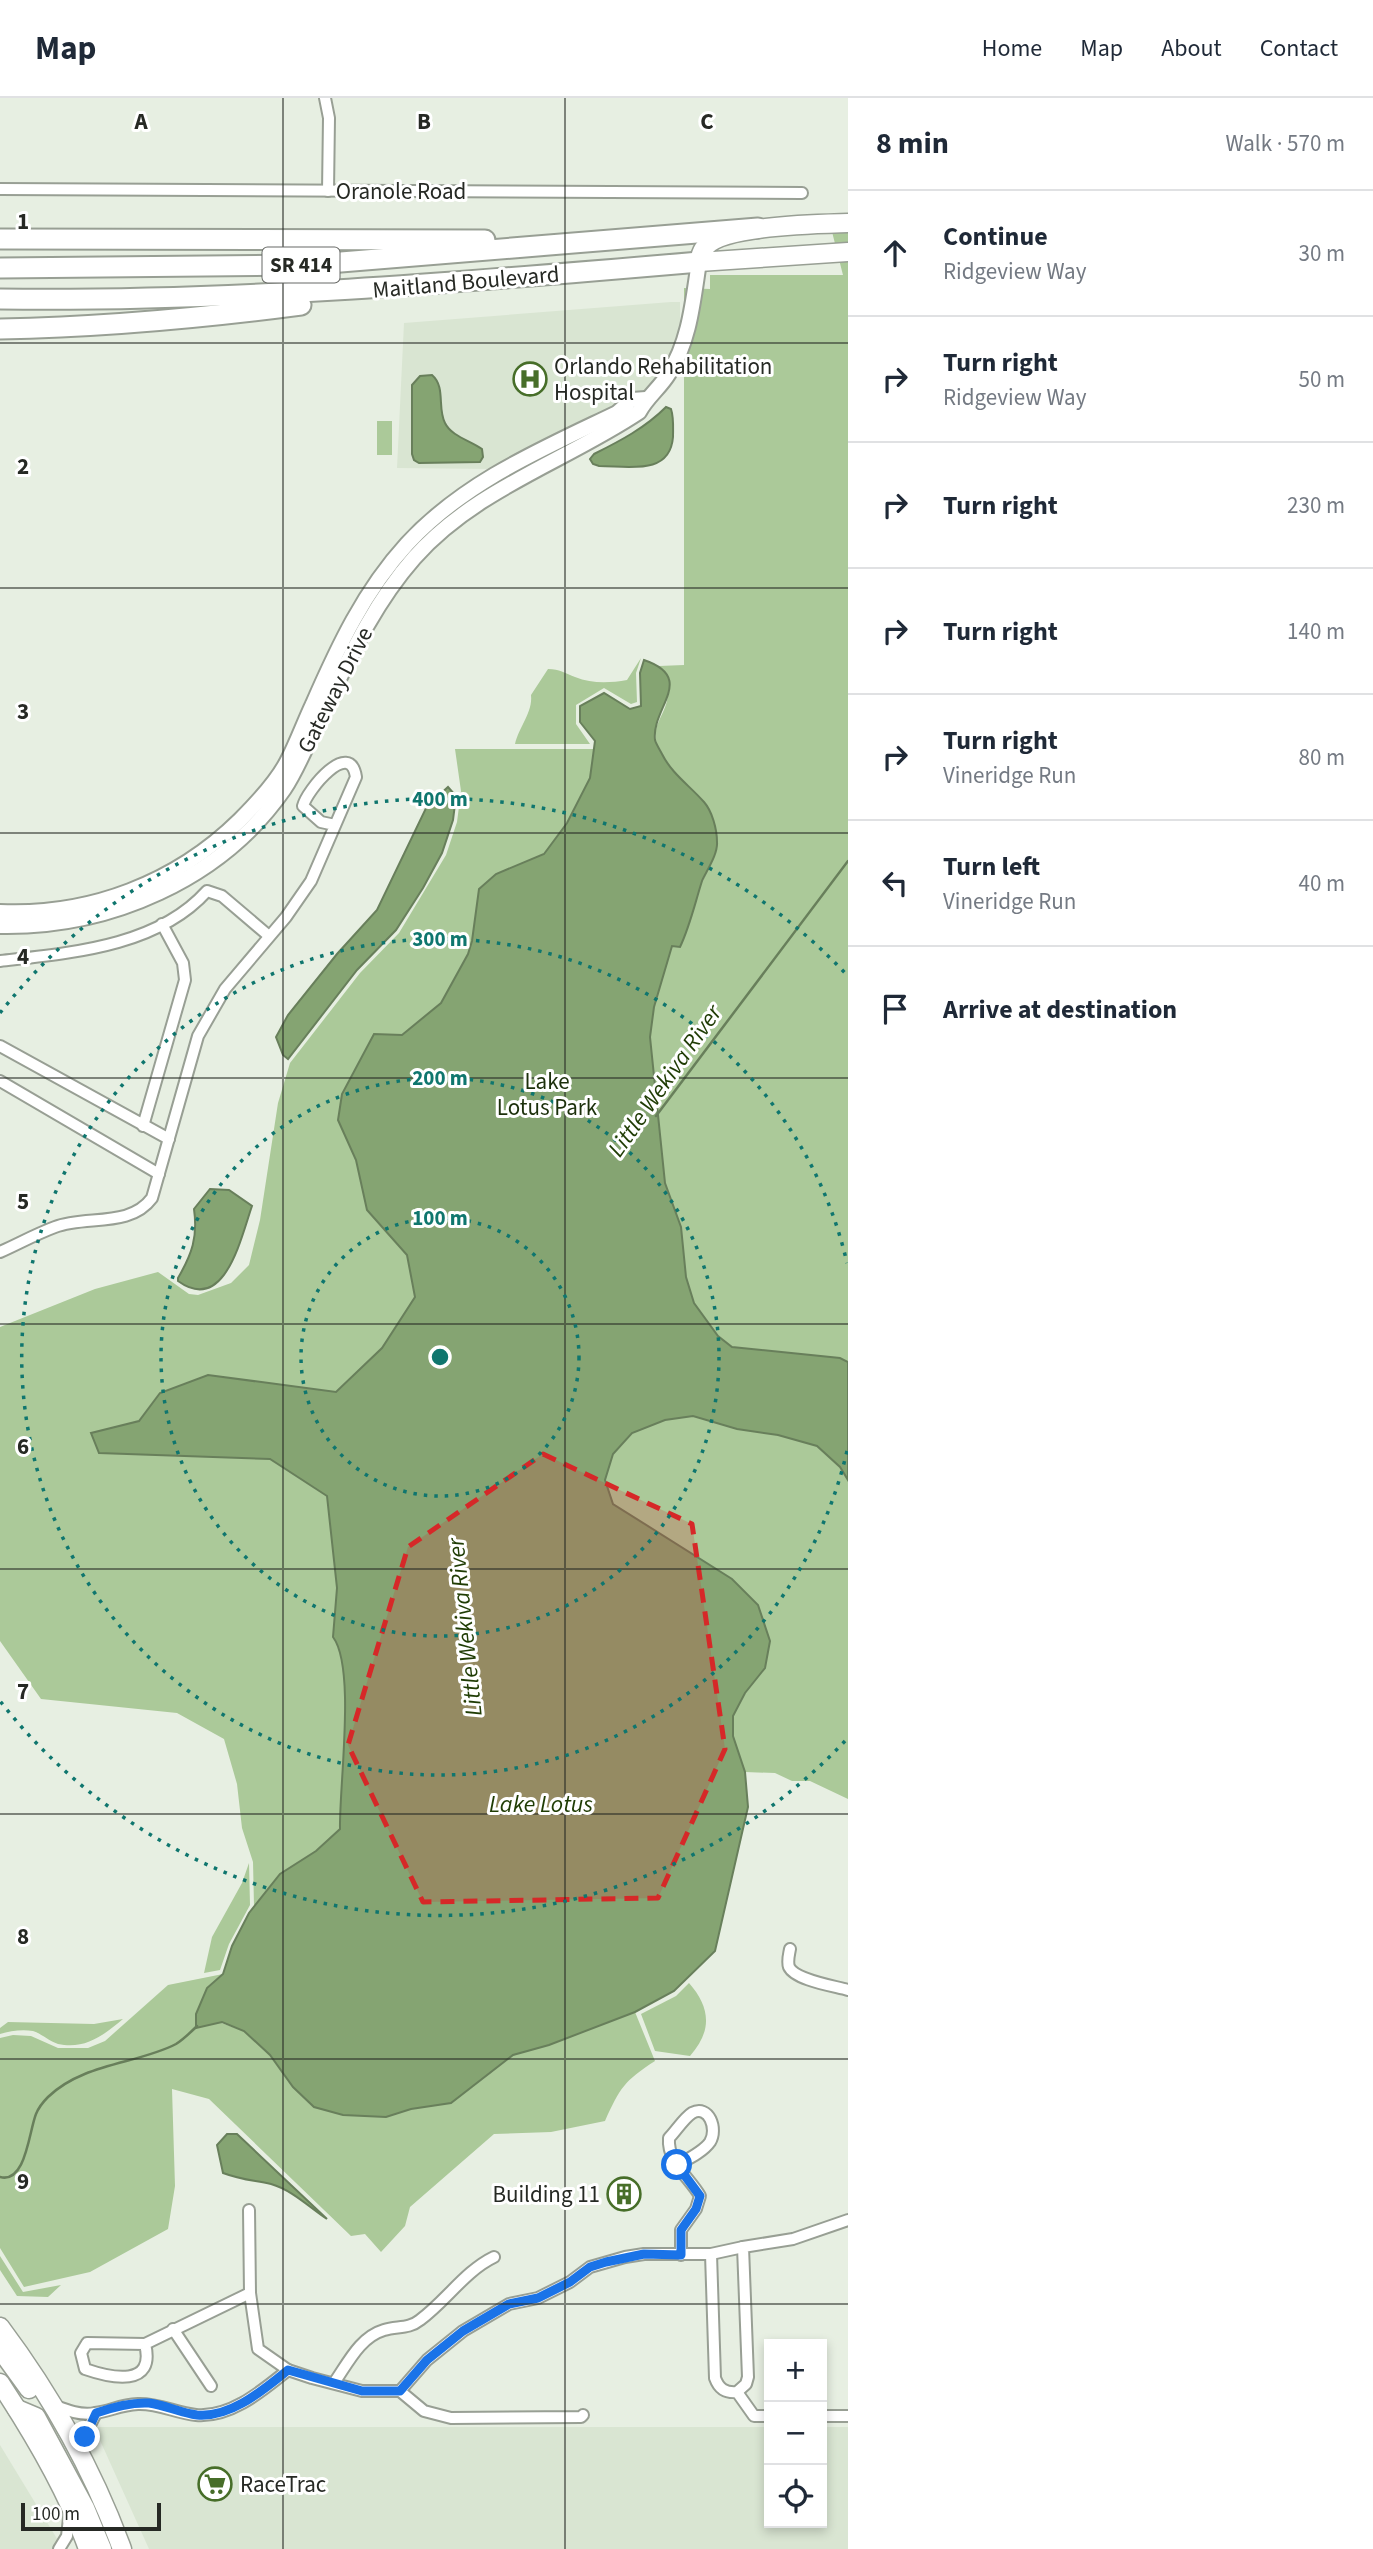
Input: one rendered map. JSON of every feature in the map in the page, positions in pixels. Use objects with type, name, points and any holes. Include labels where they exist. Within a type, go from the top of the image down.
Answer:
[{"type":"highway","name":"Maitland Boulevard","points":[[0,268],[304,265],[758,228]]},
{"type":"highway","points":[[0,239],[602,241]]},
{"type":"highway","name":"Maitland Boulevard","points":[[0,299],[219,297],[353,291],[699,262]]},
{"type":"highway","points":[[0,330],[67,328],[246,312],[480,281]]},
{"type":"main road","name":"Maitland Boulevard","points":[[758,228],[848,223]]},
{"type":"main road","points":[[699,262],[705,246],[714,240],[758,228]]},
{"type":"main road","name":"Maitland Boulevard","points":[[699,262],[848,252]]},
{"type":"main road","points":[[0,2327],[51,2402],[102,2496],[124,2546]]},
{"type":"main road","points":[[0,2349],[33,2394],[51,2402]]},
{"type":"main road","points":[[0,2383],[70,2506],[88,2549]]},
{"type":"main road","points":[[17,2409],[36,2417],[85,2508],[102,2549]]},
{"type":"street","points":[[325,98],[329,118],[328,191]]},
{"type":"street","name":"Oranole Road","points":[[0,188],[802,192]]},
{"type":"street","name":"Gateway Drive","points":[[0,926],[53,924],[101,915],[142,900],[205,866],[257,821],[284,788],[381,600],[406,568],[452,522],[485,498],[621,425],[639,412],[646,399],[668,375],[679,353],[691,314],[699,262]]},
{"type":"street","name":"Gateway Drive","points":[[0,912],[30,913],[98,903],[142,888],[173,871],[230,830],[258,803],[286,764],[357,611],[379,578],[407,544],[445,508],[486,478],[617,413],[632,400],[646,399]]},
{"type":"street","points":[[516,463],[524,476]]},
{"type":"street","points":[[0,1252],[56,1227],[118,1218],[135,1213],[147,1205],[152,1198],[198,1036],[225,989],[286,917],[311,881],[356,777],[355,771],[348,765],[339,763],[328,769],[312,787],[303,806],[321,822],[335,825]]},
{"type":"street","points":[[0,961],[106,945],[162,925],[186,912],[207,891],[222,896],[269,936]]},
{"type":"street","points":[[143,1126],[185,979],[183,963],[162,925]]},
{"type":"street","points":[[0,1046],[169,1139]]},
{"type":"street","points":[[0,1081],[159,1174]]},
{"type":"street","points":[[790,1949],[790,1970],[799,1976],[848,1990]]},
{"type":"street","points":[[677,2165],[707,2146],[712,2138],[715,2130],[707,2115],[693,2113],[669,2138],[671,2155],[677,2165],[700,2196],[696,2209],[681,2230],[681,2255]]},
{"type":"street","points":[[249,2210],[250,2293],[258,2349],[288,2370],[362,2391],[400,2391],[424,2411],[451,2417],[583,2415]]},
{"type":"street","points":[[400,2391],[427,2360],[463,2331],[509,2304],[538,2298],[570,2282],[590,2267],[644,2254],[711,2253],[793,2239],[848,2220]]},
{"type":"street","points":[[711,2253],[715,2378],[717,2385],[724,2391],[737,2392],[746,2384],[748,2377],[744,2247]]},
{"type":"street","points":[[334,2384],[365,2339],[386,2329],[403,2328],[418,2322],[481,2263],[494,2257]]},
{"type":"street","points":[[145,2344],[148,2358],[145,2367],[132,2376],[108,2377],[85,2368],[81,2353],[87,2343],[145,2344],[250,2293]]},
{"type":"street","points":[[173,2329],[211,2386]]},
{"type":"street","points":[[51,2402],[70,2411],[96,2413],[120,2405],[150,2403],[198,2415],[224,2411],[247,2400],[288,2370]]},
{"type":"street","points":[[737,2392],[754,2416],[764,2416]]},
{"type":"street","points":[[82,2457],[85,2437],[96,2413]]},
{"type":"street","points":[[827,2416],[848,2416]]},
{"type":"street","points":[[59,2549],[67,2536],[70,2506]]},
{"type":"highlighted area","points":[[543,1454],[692,1524],[725,1749],[658,1898],[423,1902],[348,1745],[408,1547]]},
{"type":"shaded area","name":"Orlando Rehabilitation Hospital","points":[[680,302],[680,335],[675,350],[654,386],[493,469],[397,468],[404,323]]},
{"type":"shaded area","points":[[94,2427],[764,2427],[764,2528],[827,2528],[827,2427],[848,2427],[848,2549],[149,2549]]},
{"type":"shaded area","points":[[0,2445],[59,2542],[52,2549],[0,2549]]},
{"type":"green space","name":"Lake Lotus Park","points":[[828,216],[848,217],[848,1362],[840,1358],[735,1347],[414,1453],[133,1453],[270,1459],[327,1496],[337,1588],[333,1637],[340,1652],[344,1674],[345,1728],[340,1829],[316,1851],[280,1874],[254,1906],[253,1862],[242,1828],[237,1784],[224,1739],[177,1713],[41,1699],[0,1641],[0,1327],[95,1289],[158,1272],[189,1294],[198,1295],[231,1283],[249,1265],[260,1220],[278,1103],[290,1063],[360,973],[399,933],[446,855],[457,822],[461,791],[455,749],[659,749],[655,735],[667,701],[669,678],[659,666],[684,665],[684,288],[710,289],[710,275],[843,275]],"holes":[[[706,804],[712,815],[716,843],[703,881]]]},
{"type":"green space","points":[[377,421],[392,421],[392,455],[377,455]]},
{"type":"green space","points":[[641,658],[636,673],[637,702],[631,704],[604,688],[576,705],[576,724],[590,744],[515,744],[530,707],[531,695],[548,669],[559,670],[588,681],[621,681],[627,680]]},
{"type":"green space","points":[[693,1416],[737,1429],[778,1435],[817,1446],[840,1467],[848,1480],[848,1799],[810,1781],[792,1781],[775,1773],[745,1772],[733,1736],[733,1716],[745,1693],[765,1667],[770,1641],[648,1528],[613,1504],[605,1480],[613,1454],[632,1433],[665,1420]]},
{"type":"green space","points":[[249,1863],[250,1905],[229,1944],[220,1970],[204,1973],[212,1937],[242,1883]]},
{"type":"green space","points":[[223,1974],[207,1988],[196,2014],[244,2031],[270,2055],[293,2087],[386,2117],[411,2109],[451,2103],[513,2055],[549,2045],[635,2012],[655,2061],[624,2086],[605,2121],[551,2132],[494,2134],[410,2207],[405,2226],[381,2252],[365,2234],[351,2236],[209,2099],[172,2089],[175,2186],[168,2229],[90,2272],[24,2287],[0,2248],[0,2038],[13,2035],[31,2036],[58,2048],[88,2048],[105,2041],[168,1985]]},
{"type":"green space","points":[[689,1983],[705,2010],[702,2037],[690,2056],[655,2051],[641,2014],[676,1996]]},
{"type":"green space","points":[[123,2019],[94,2040],[77,2045],[58,2044],[33,2031],[0,2034],[0,2028],[8,2022],[94,2024]]},
{"type":"green space","points":[[0,2256],[23,2292],[61,2285],[48,2297],[17,2296],[0,2270]]},
{"type":"water","points":[[432,375],[439,385],[445,423],[456,435],[482,449],[483,457],[480,462],[419,463],[414,460],[412,385],[420,376]]},
{"type":"water","points":[[666,407],[672,412],[673,437],[664,458],[646,466],[593,464],[590,459],[594,454],[641,428]]},
{"type":"water","name":"Lake Lotus","points":[[644,660],[660,667],[668,676],[670,685],[656,728],[656,742],[671,768],[707,806],[714,820],[717,837],[716,852],[702,881],[684,939],[680,947],[672,946],[654,1007],[650,1037],[665,1183],[681,1227],[686,1277],[694,1303],[718,1336],[732,1347],[840,1358],[848,1362],[848,1480],[840,1467],[817,1446],[778,1435],[737,1429],[693,1416],[665,1420],[632,1433],[613,1454],[605,1480],[613,1504],[732,1579],[758,1605],[770,1641],[765,1668],[745,1693],[733,1716],[733,1736],[745,1772],[748,1807],[715,1951],[674,1991],[635,2012],[549,2045],[513,2055],[451,2103],[411,2109],[386,2117],[343,2115],[314,2107],[293,2087],[270,2055],[244,2031],[222,2022],[196,2028],[196,2014],[207,1988],[223,1974],[232,1946],[249,1913],[280,1874],[316,1851],[340,1829],[345,1728],[344,1674],[340,1652],[333,1637],[337,1588],[327,1496],[270,1459],[99,1453],[91,1433],[139,1421],[160,1393],[208,1375],[336,1392],[382,1348],[415,1297],[407,1255],[367,1210],[356,1160],[338,1120],[342,1094],[374,1034],[402,1035],[441,1003],[468,954],[479,889],[496,874],[544,854],[567,823],[590,778],[595,741],[580,722],[580,706],[604,693],[630,709],[641,706],[640,673]]},
{"type":"water","points":[[448,787],[456,796],[453,820],[442,853],[423,888],[396,930],[357,970],[288,1059],[283,1055],[276,1037],[288,1015],[377,910],[427,806]]},
{"type":"water","points":[[210,1189],[229,1190],[252,1206],[229,1268],[208,1288],[194,1289],[178,1281],[178,1278],[193,1245],[194,1209]]},
{"type":"water","points":[[227,2134],[237,2134],[327,2219],[279,2187],[223,2173],[217,2145]]},
{"type":"waterway","name":"Little Wekiva River","points":[[656,1116],[848,861]]},
{"type":"waterway","name":"Little Wekiva River","points":[[0,2177],[9,2177],[21,2165],[37,2112],[48,2097],[62,2086],[77,2077],[161,2051],[185,2038],[197,2026]]},
{"type":"place","name":"Orlando Rehabilitation Hospital","points":[[530,379]]},
{"type":"place","name":"Building 11","points":[[624,2194]]},
{"type":"place","name":"RaceTrac","points":[[215,2484]]},
{"type":"route","points":[[85,2437],[96,2413],[120,2405],[150,2403],[198,2415],[224,2411],[247,2400],[288,2370],[362,2391],[400,2391],[427,2360],[463,2331],[509,2304],[538,2298],[570,2282],[590,2267],[606,2262],[644,2254],[681,2255],[681,2230],[696,2209],[700,2196],[677,2165]]}]
